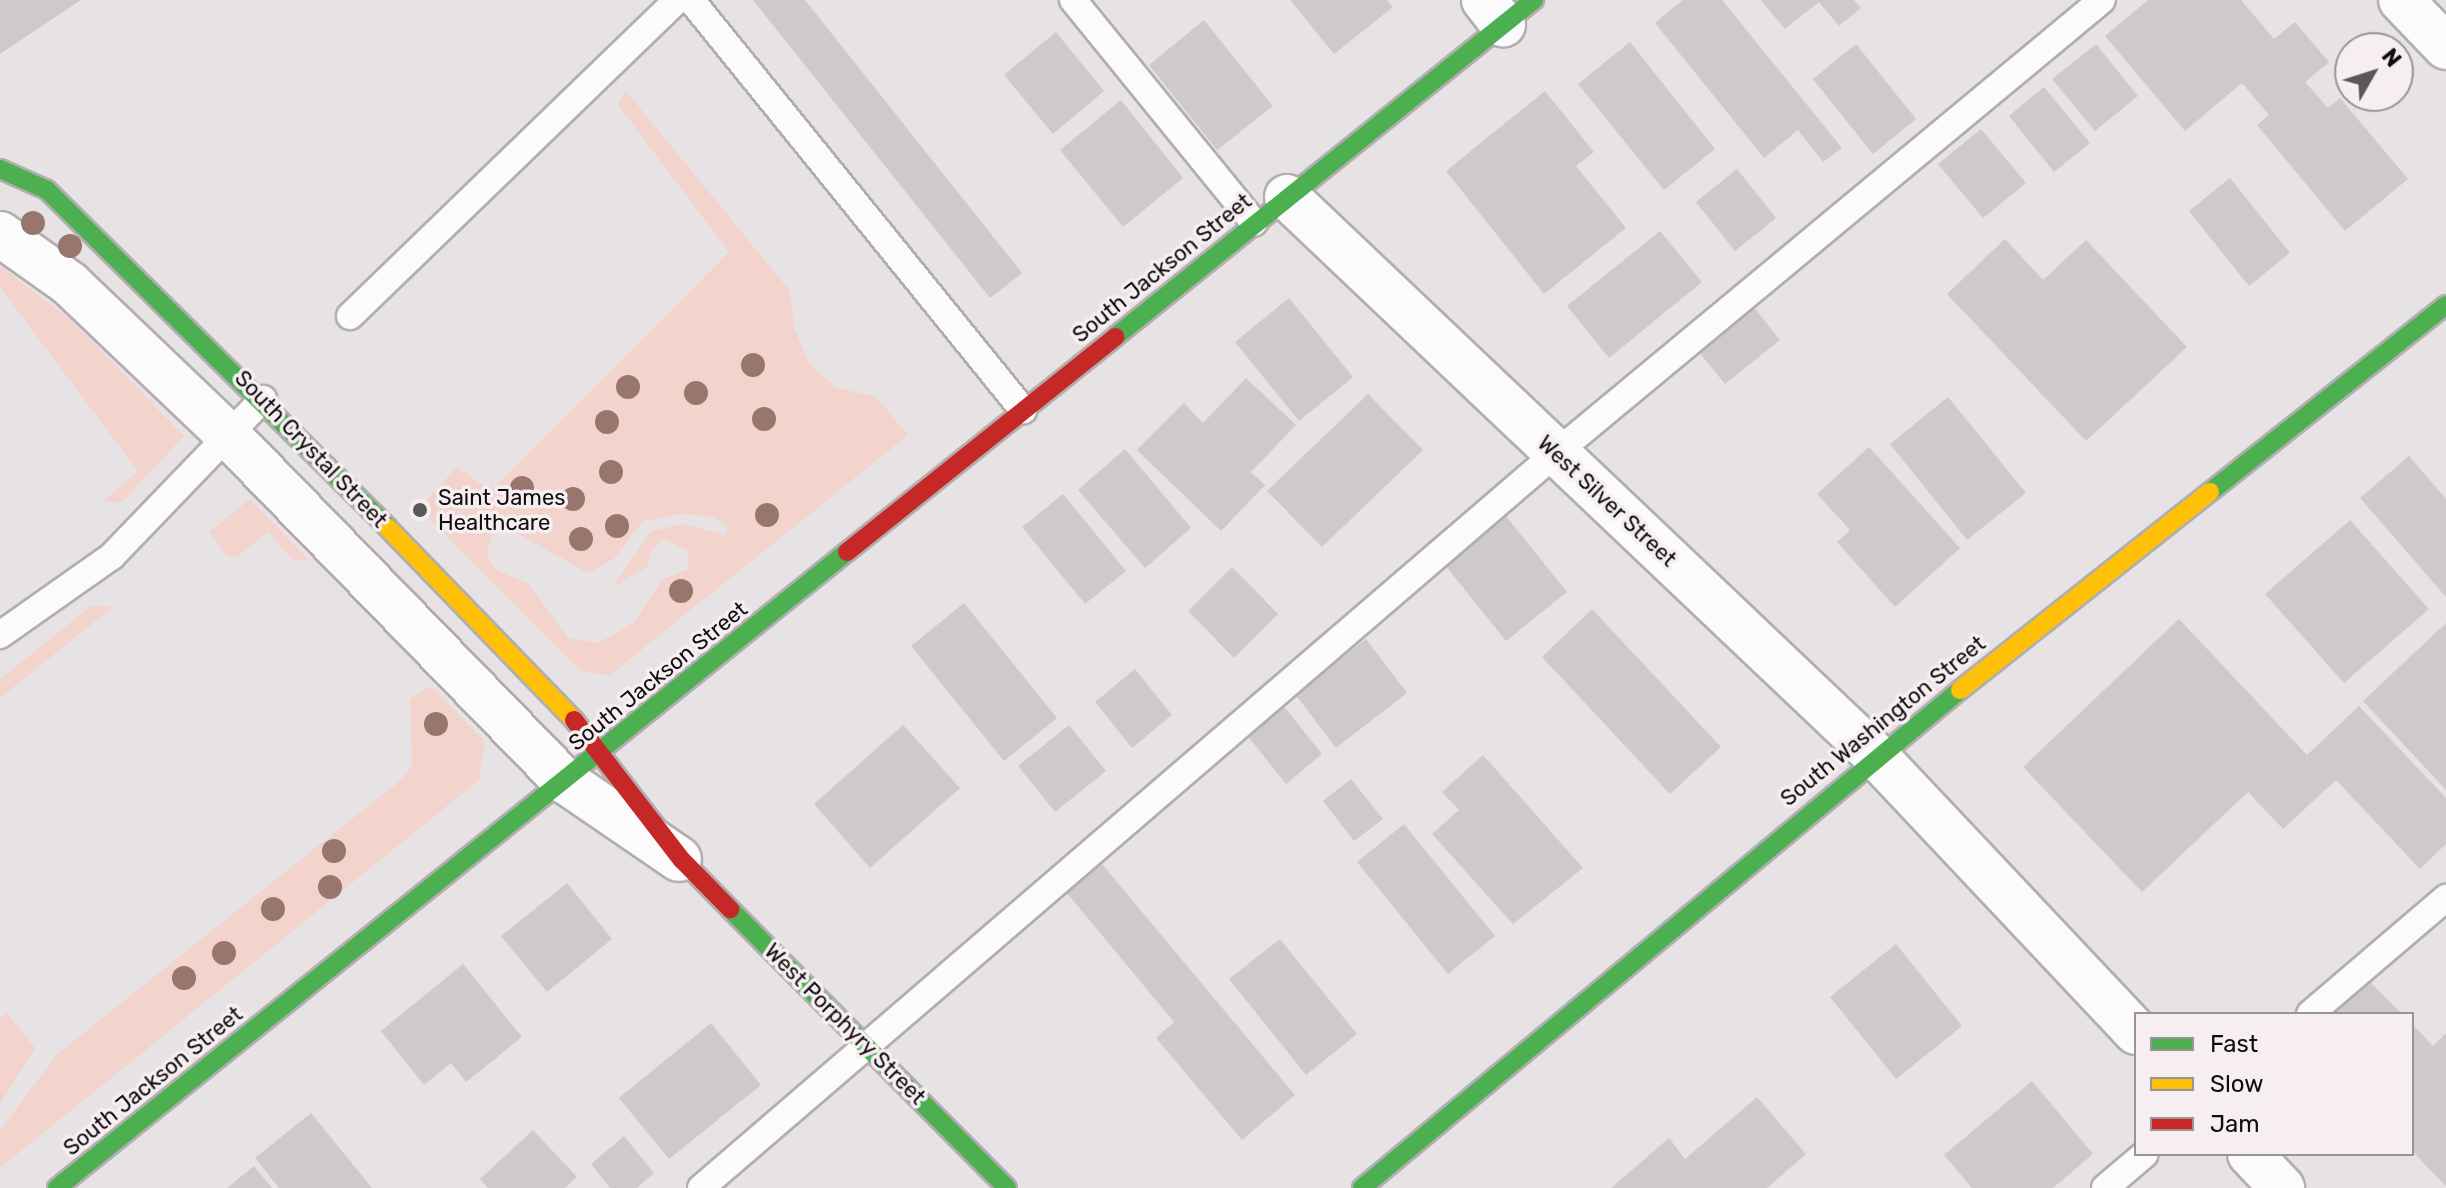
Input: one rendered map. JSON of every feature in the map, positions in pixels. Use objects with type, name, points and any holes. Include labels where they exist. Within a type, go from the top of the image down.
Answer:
[{"type":"street","points":[[2401,0],[2446,47]]},
{"type":"street","points":[[1270,210],[1507,8]]},
{"type":"street","name":"South Crystal Street","points":[[0,169],[47,190],[263,399],[605,751]]},
{"type":"street","name":"South Jackson Street","points":[[57,1188],[605,751],[1270,210]]},
{"type":"street","name":"West Silver Street","points":[[1270,210],[1556,453],[1876,756],[2134,1030]]},
{"type":"street","points":[[0,234],[70,284],[229,436],[565,781]]},
{"type":"street","name":"South Washington Street","points":[[1362,1188],[1876,756],[2446,305]]},
{"type":"street","name":"West Porphyry Street","points":[[605,751],[682,860],[1007,1188]]},
{"type":"street","name":"West Porphyry Street","points":[[565,781],[682,860]]},
{"type":"street","points":[[2252,1156],[2282,1188]]},
{"type":"lane","points":[[350,316],[677,0]]},
{"type":"lane","points":[[691,0],[1023,410]]},
{"type":"lane","points":[[1073,0],[1270,210]]},
{"type":"lane","points":[[701,1188],[1556,453],[2102,0]]},
{"type":"lane","points":[[0,635],[112,556],[263,399]]},
{"type":"lane","points":[[2312,1012],[2446,898]]},
{"type":"lane","points":[[2105,1188],[2143,1156]]},
{"type":"shaded area","points":[[626,91],[790,291],[794,327],[809,363],[835,387],[876,397],[908,435],[609,676],[580,670],[419,508],[457,467],[491,491],[729,252],[618,105]],"holes":[[[682,514],[714,517],[727,526],[725,535],[683,524],[651,531],[613,587],[648,566],[651,550],[664,539],[688,551],[688,569],[662,580],[634,623],[598,643],[568,638],[529,584],[494,569],[487,553],[492,534],[506,527],[588,573],[614,559],[643,521]]]},
{"type":"shaded area","points":[[0,266],[70,319],[184,436],[121,503],[103,501],[138,471],[0,287]]},
{"type":"shaded area","points":[[250,499],[309,560],[293,560],[268,532],[237,557],[227,556],[209,532]]},
{"type":"shaded area","points":[[92,605],[113,607],[0,698],[0,679]]},
{"type":"shaded area","points":[[431,686],[485,742],[479,780],[0,1168],[0,1131],[57,1054],[401,780],[412,766],[410,699]]},
{"type":"shaded area","points":[[7,1013],[35,1048],[0,1104],[0,1018]]},
{"type":"building","points":[[0,0],[81,0],[0,54]]},
{"type":"building","points":[[753,0],[805,0],[1022,273],[990,298]]},
{"type":"building","points":[[1290,0],[1387,0],[1393,7],[1334,54]]},
{"type":"building","points":[[1683,0],[1722,0],[1842,148],[1823,162],[1798,130],[1764,158],[1655,23]]},
{"type":"building","points":[[1761,0],[1854,0],[1861,8],[1839,26],[1819,2],[1785,29]]},
{"type":"building","points":[[2148,0],[2241,0],[2274,39],[2295,22],[2329,62],[2305,82],[2328,108],[2334,103],[2334,112],[2352,112],[2408,179],[2345,231],[2257,125],[2269,115],[2242,83],[2185,131],[2105,36]]},
{"type":"building","points":[[1204,20],[1273,106],[1217,150],[1149,65]]},
{"type":"building","points":[[1056,32],[1104,91],[1053,134],[1004,75]]},
{"type":"building","points":[[1630,42],[1715,149],[1664,190],[1578,84]]},
{"type":"building","points":[[1856,44],[1916,119],[1873,154],[1813,79]]},
{"type":"building","points":[[2096,44],[2138,96],[2095,131],[2052,79]]},
{"type":"building","points":[[2044,87],[2090,143],[2054,172],[2009,116]]},
{"type":"building","points":[[1545,91],[1594,152],[1576,166],[1626,228],[1544,294],[1446,171]]},
{"type":"building","points":[[1121,100],[1183,178],[1123,227],[1060,150]]},
{"type":"building","points":[[1981,129],[2026,183],[1983,218],[1938,164]]},
{"type":"building","points":[[1737,169],[1776,218],[1735,251],[1696,202]]},
{"type":"building","points":[[2230,178],[2290,253],[2249,286],[2189,211]]},
{"type":"building","points":[[1660,231],[1702,282],[1609,358],[1567,306]]},
{"type":"building","points":[[2005,239],[2043,280],[2086,240],[2187,347],[2086,441],[1947,294]]},
{"type":"building","points":[[1289,298],[1353,377],[1299,421],[1235,342]]},
{"type":"building","points":[[1753,306],[1780,340],[1725,384],[1698,351]]},
{"type":"building","points":[[1246,378],[1296,425],[1251,472],[1265,485],[1221,531],[1137,450],[1184,403],[1203,423]]},
{"type":"building","points":[[1368,394],[1423,450],[1322,547],[1267,491]]},
{"type":"building","points":[[1948,397],[2026,493],[1967,540],[1890,444]]},
{"type":"building","points":[[1869,447],[1960,548],[1895,607],[1837,542],[1850,530],[1817,494]]},
{"type":"building","points":[[1125,449],[1191,528],[1145,568],[1078,490]]},
{"type":"building","points":[[2409,456],[2446,499],[2446,597],[2360,498]]},
{"type":"building","points":[[1063,494],[1126,571],[1085,604],[1022,527]]},
{"type":"building","points":[[1506,516],[1567,592],[1506,641],[1445,565]]},
{"type":"building","points":[[2350,520],[2429,609],[2344,683],[2265,594]]},
{"type":"building","points":[[1232,567],[1278,614],[1234,658],[1188,611]]},
{"type":"building","points":[[964,603],[1057,718],[1004,761],[911,646]]},
{"type":"building","points":[[1592,609],[1721,747],[1670,794],[1542,657]]},
{"type":"building","points":[[2179,619],[2307,755],[2359,706],[2446,798],[2446,844],[2420,869],[2336,780],[2283,829],[2248,792],[2142,892],[2023,767]]},
{"type":"building","points":[[2446,623],[2446,790],[2363,701]]},
{"type":"building","points":[[1366,639],[1407,693],[1336,748],[1295,694]]},
{"type":"building","points":[[1135,669],[1172,715],[1132,748],[1095,702]]},
{"type":"building","points":[[1282,704],[1322,754],[1286,784],[1246,734]]},
{"type":"building","points":[[903,725],[960,788],[870,868],[814,804]]},
{"type":"building","points":[[1069,725],[1106,771],[1055,812],[1018,766]]},
{"type":"building","points":[[1483,755],[1583,868],[1513,924],[1432,834],[1459,810],[1442,792]]},
{"type":"building","points":[[1351,779],[1383,819],[1354,841],[1323,801]]},
{"type":"building","points":[[1404,824],[1495,936],[1448,974],[1357,862]]},
{"type":"building","points":[[1102,864],[1295,1095],[1242,1140],[1156,1038],[1174,1022],[1067,893]]},
{"type":"building","points":[[567,883],[612,939],[547,992],[501,936]]},
{"type":"building","points":[[1280,939],[1357,1034],[1306,1075],[1229,979]]},
{"type":"building","points":[[1896,944],[1962,1026],[1896,1079],[1830,997]]},
{"type":"building","points":[[463,964],[522,1037],[466,1082],[451,1063],[424,1085],[381,1031]]},
{"type":"building","points":[[2368,980],[2400,1012],[2335,1012]]},
{"type":"building","points":[[711,1023],[761,1085],[669,1159],[619,1098]]},
{"type":"building","points":[[2414,1026],[2433,1046],[2446,1033],[2446,1186],[2414,1153]]},
{"type":"building","points":[[2032,1081],[2093,1154],[2053,1188],[1972,1188],[1944,1155]]},
{"type":"building","points":[[1757,1097],[1806,1154],[1767,1188],[1611,1188],[1669,1138],[1685,1159]]},
{"type":"building","points":[[311,1113],[372,1188],[279,1188],[255,1158]]},
{"type":"building","points":[[533,1130],[577,1177],[565,1188],[488,1188],[480,1179]]},
{"type":"building","points":[[624,1136],[654,1173],[637,1188],[610,1188],[591,1164]]},
{"type":"building","points":[[254,1166],[272,1188],[227,1188]]},
{"type":"traffic: fast","points":[[1115,337],[1534,0]]},
{"type":"traffic: fast","points":[[0,169],[47,190],[387,527]]},
{"type":"traffic: fast","points":[[2210,492],[2446,305]]},
{"type":"traffic: fast","points":[[57,1188],[847,552]]},
{"type":"traffic: fast","points":[[1362,1188],[1960,690]]},
{"type":"traffic: fast","points":[[730,909],[1007,1188]]},
{"type":"traffic: slow","points":[[1960,690],[2210,492]]},
{"type":"traffic: slow","points":[[387,527],[574,720]]},
{"type":"traffic: jam","points":[[847,552],[1115,337]]},
{"type":"traffic: jam","points":[[574,720],[682,860],[730,909]]},
{"type":"place","name":"Saint James Healthcare","points":[[420,510]]}]
